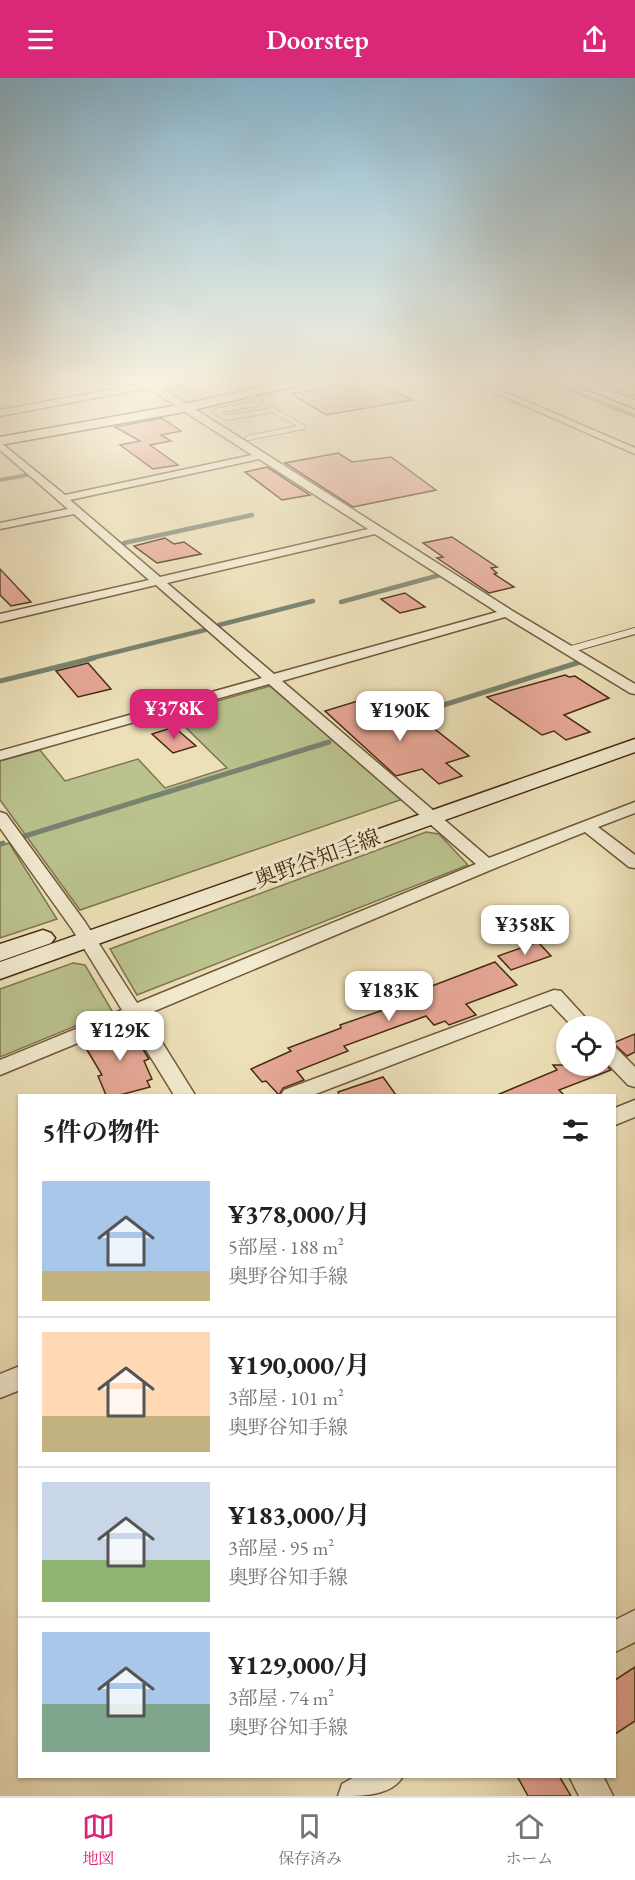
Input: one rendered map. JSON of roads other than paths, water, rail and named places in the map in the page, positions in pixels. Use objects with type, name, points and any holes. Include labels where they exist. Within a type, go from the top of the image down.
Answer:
[{"type":"main road","name":"奥野谷知手線","points":[[0,971],[83,933],[425,812],[635,731]]},
{"type":"main road","name":"奥野谷知手線","points":[[425,812],[635,745]]},
{"type":"main road","name":"奥野谷知手線","points":[[0,953],[83,933]]},
{"type":"street","points":[[18,459],[487,866]]},
{"type":"street","points":[[62,499],[244,459]]},
{"type":"street","points":[[264,459],[507,613],[635,690]]},
{"type":"street","points":[[0,526],[75,511]]},
{"type":"street","points":[[0,618],[377,530]]},
{"type":"street","points":[[0,756],[507,613]]},
{"type":"street","points":[[0,1068],[635,807]]},
{"type":"street","points":[[0,817],[83,933],[184,1094]]},
{"type":"street","points":[[588,827],[635,863]]},
{"type":"street","points":[[294,1094],[554,996],[573,1016]]},
{"type":"street","points":[[616,1060],[635,1080]]},
{"type":"street","points":[[616,1117],[635,1108]]},
{"type":"street","points":[[0,1386],[18,1379]]},
{"type":"street","points":[[616,1637],[635,1625]]},
{"type":"street","points":[[354,1796],[384,1778]]},
{"type":"street","points":[[586,1778],[597,1796]]},
{"type":"lane","points":[[568,650],[635,631]]},
{"type":"waterway","points":[[0,480],[27,475]]},
{"type":"waterway","points":[[124,543],[252,515]]},
{"type":"waterway","points":[[341,602],[440,575]]},
{"type":"waterway","points":[[219,625],[313,601]]},
{"type":"waterway","points":[[88,659],[205,630]]},
{"type":"waterway","points":[[0,681],[94,658]]},
{"type":"waterway","points":[[383,724],[580,662]]},
{"type":"waterway","points":[[25,836],[329,742]]}]
